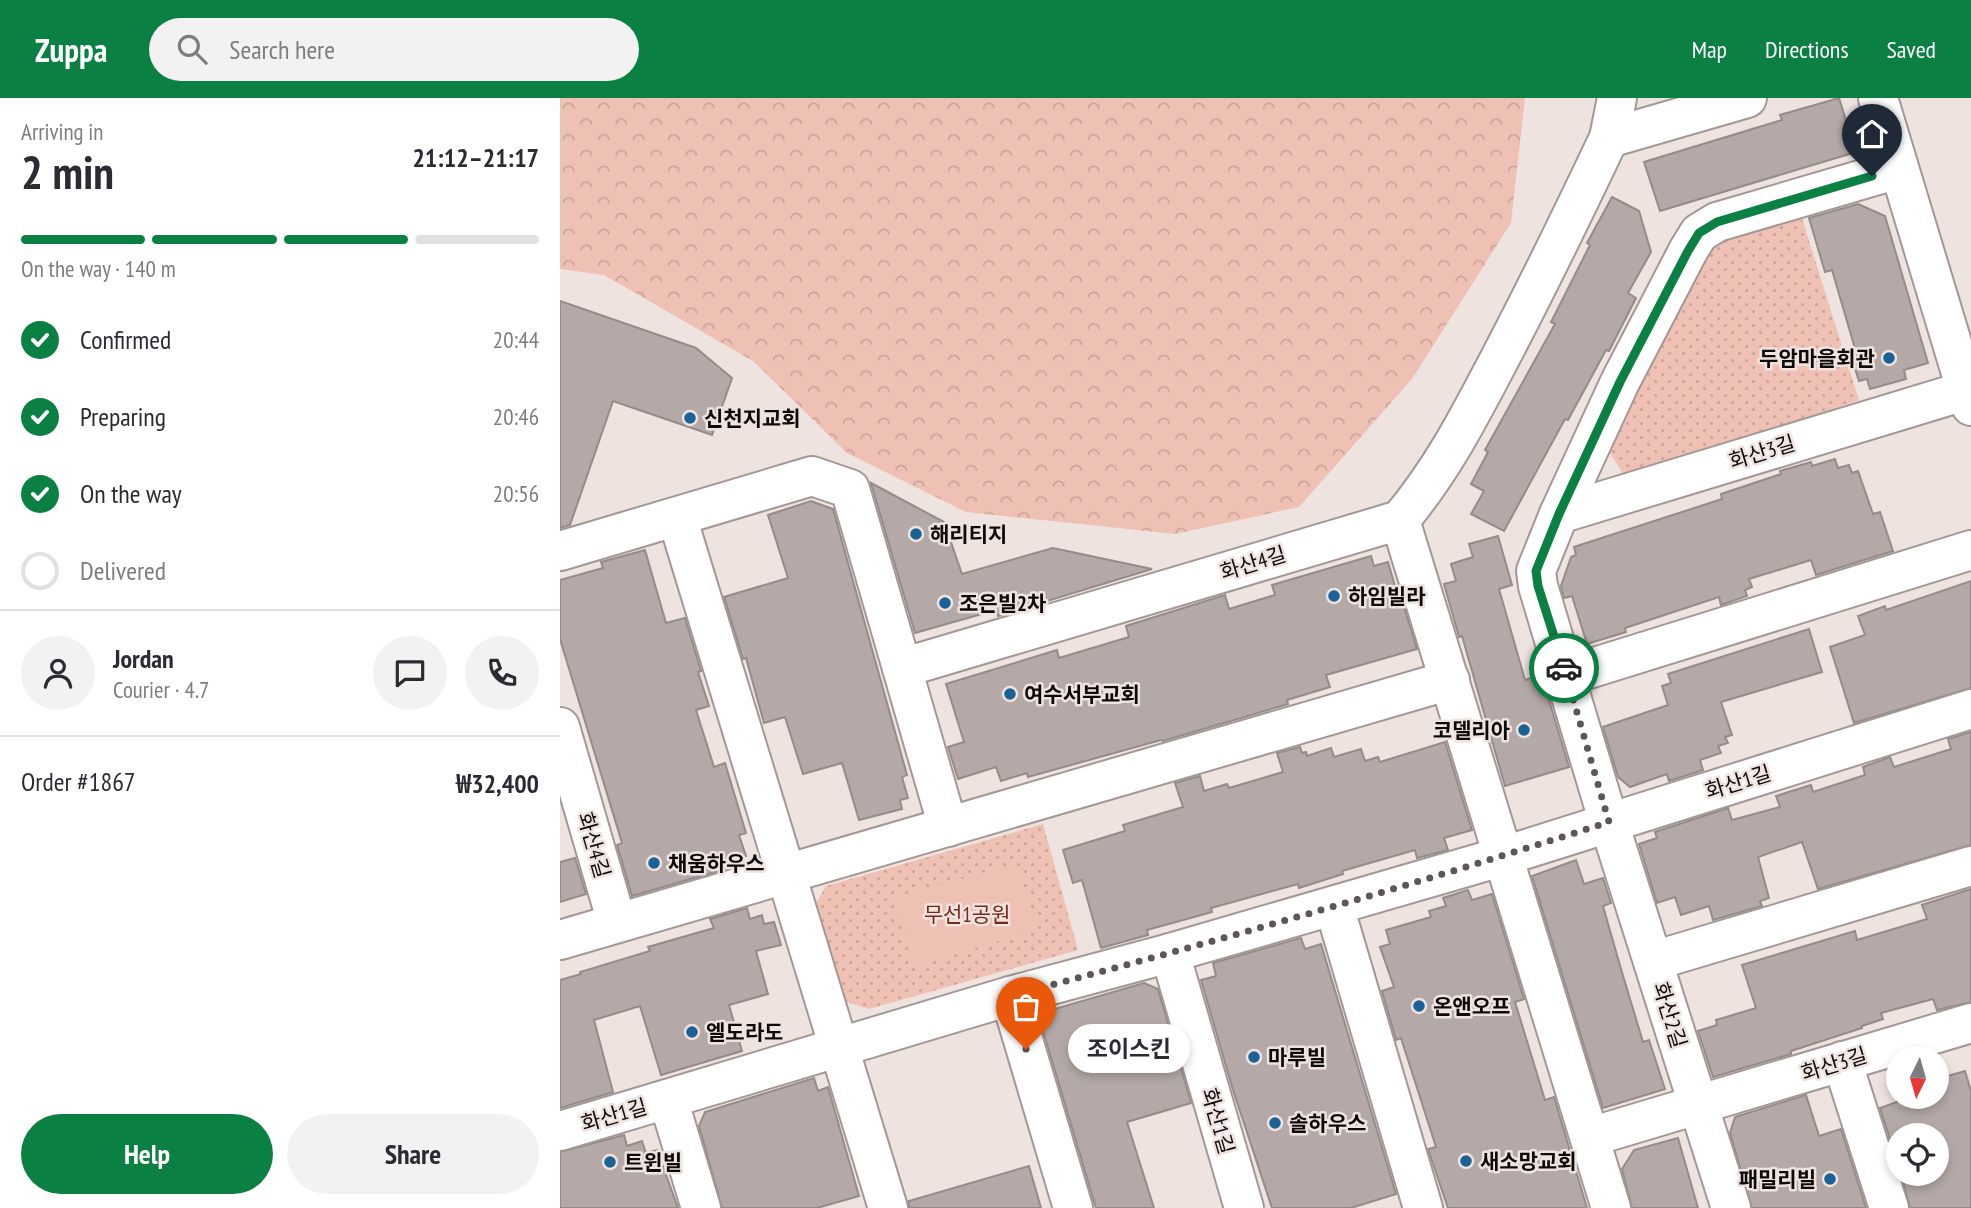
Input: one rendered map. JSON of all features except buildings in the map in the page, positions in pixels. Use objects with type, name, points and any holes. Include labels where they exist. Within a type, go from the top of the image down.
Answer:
[{"type":"street","points":[[1611,1208],[1400,520],[1428,486],[1454,445],[1549,267],[1609,138],[1617,98]]},
{"type":"street","points":[[1609,138],[1747,98]]},
{"type":"street","name":"화산3길","points":[[1559,514],[1969,395],[1878,98]]},
{"type":"street","points":[[1609,822],[1538,586],[1536,571],[1559,514],[1620,382],[1699,233],[1717,222],[1898,169]]},
{"type":"street","points":[[560,551],[812,476],[849,489],[947,827]]},
{"type":"street","points":[[677,517],[788,873],[888,1208]]},
{"type":"street","name":"화산4길","points":[[902,668],[1400,520]]},
{"type":"street","points":[[1566,676],[1971,550]]},
{"type":"street","points":[[560,940],[1450,680]]},
{"type":"street","name":"화산1길","points":[[560,1131],[1010,996],[1170,953],[1504,856],[1971,709]]},
{"type":"street","name":"화산4길","points":[[560,727],[617,923]]},
{"type":"street","name":"화산2길","points":[[1609,822],[1731,1208]]},
{"type":"street","points":[[1653,961],[1971,866]]},
{"type":"street","points":[[1334,906],[1423,1208]]},
{"type":"street","name":"화산1길","points":[[1170,953],[1244,1208]]},
{"type":"street","points":[[1010,996],[1073,1208]]},
{"type":"street","name":"화산3길","points":[[1590,1138],[1971,1023]]},
{"type":"street","points":[[1842,1062],[1889,1208]]},
{"type":"street","name":"화산1길","points":[[668,1100],[701,1208]]},
{"type":"green space","points":[[560,98],[1525,98],[1511,223],[1412,379],[1299,507],[1175,534],[966,512],[847,453],[753,361],[604,275],[560,269]]},
{"type":"green space","points":[[1800,212],[1859,400],[1626,479],[1607,448],[1706,253],[1724,237]]},
{"type":"green space","name":"무선1공원","points":[[1043,824],[1078,950],[869,1009],[846,1002],[816,903],[826,886]]},
{"type":"green space","points":[[1016,863],[1037,930],[915,966],[894,899]]},
{"type":"way so far","points":[[1026,1049],[1010,996],[1334,906],[1609,822],[1564,668]]},
{"type":"place","name":"두암마을회관","points":[[1889,358]]},
{"type":"place","name":"신천지교회","points":[[690,418]]},
{"type":"place","name":"해리티지","points":[[916,534]]},
{"type":"place","name":"하임빌라","points":[[1334,596]]},
{"type":"place","name":"조은빌2차","points":[[945,603]]},
{"type":"place","name":"여수서부교회","points":[[1010,694]]},
{"type":"place","name":"코델리아","points":[[1524,730]]},
{"type":"place","name":"채움하우스","points":[[654,863]]},
{"type":"place","name":"온앤오프","points":[[1419,1006]]},
{"type":"place","name":"엘도라도","points":[[692,1032]]},
{"type":"place","name":"조이스킨","points":[[1026,1049]]},
{"type":"place","name":"마루빌","points":[[1254,1057]]},
{"type":"place","name":"솔하우스","points":[[1275,1123]]},
{"type":"place","name":"새소망교회","points":[[1466,1161]]},
{"type":"place","name":"트윈빌","points":[[610,1162]]},
{"type":"place","name":"패밀리빌","points":[[1830,1179]]},
{"type":"route","points":[[1564,668],[1538,586],[1536,571],[1539,561],[1620,382],[1699,233],[1717,222],[1872,176]]}]
